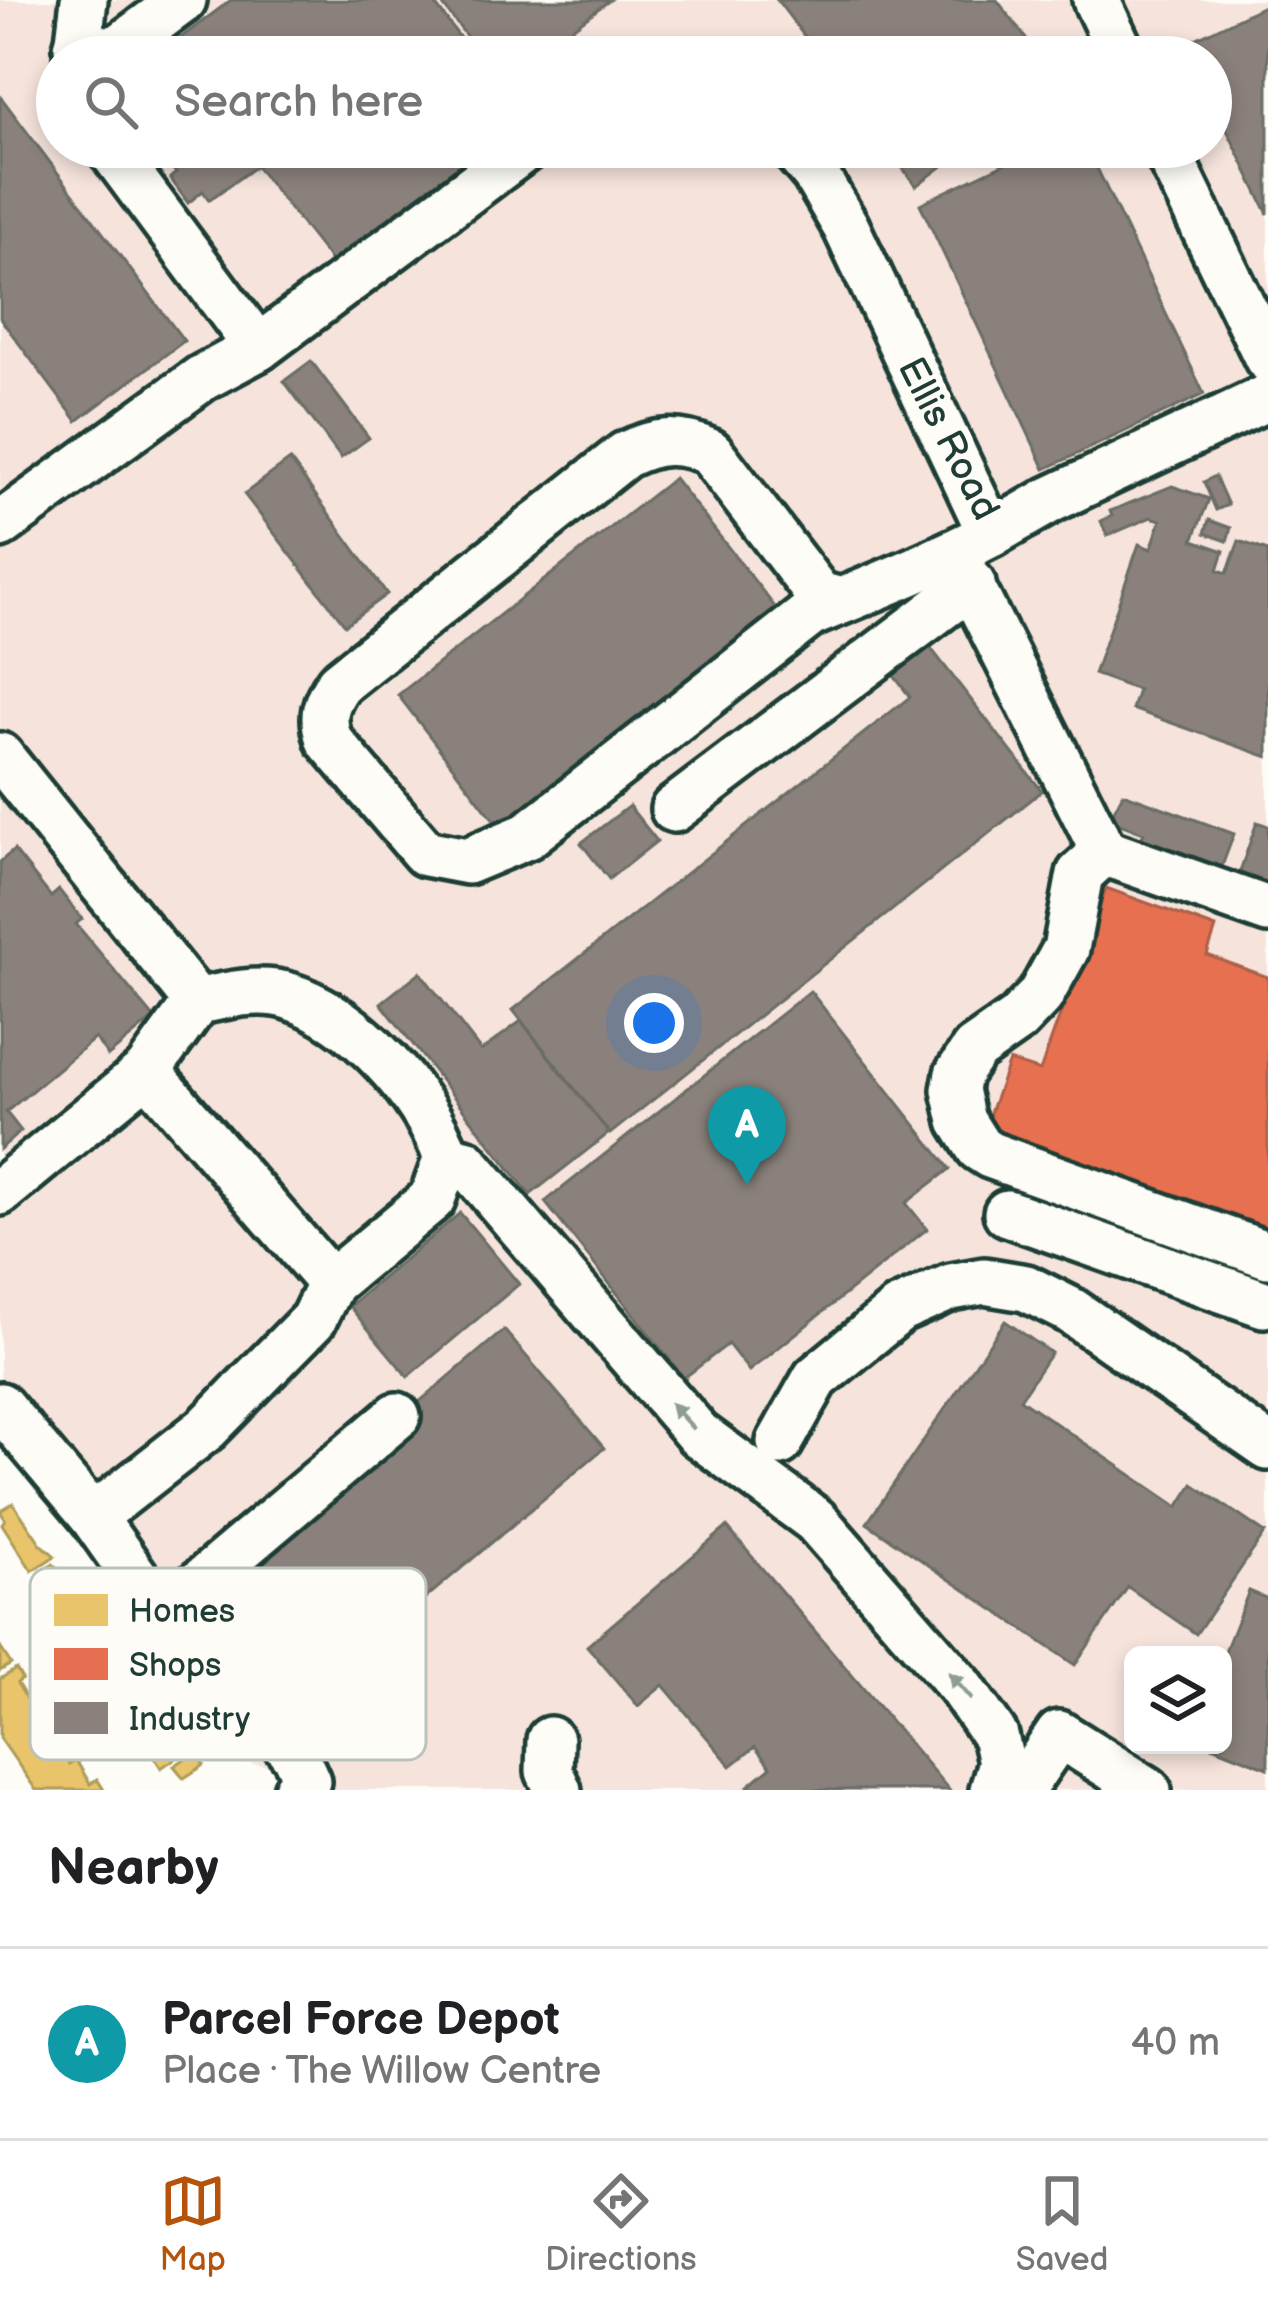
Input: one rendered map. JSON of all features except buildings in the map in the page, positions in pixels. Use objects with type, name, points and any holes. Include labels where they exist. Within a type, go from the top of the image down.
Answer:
[{"type":"street","points":[[79,36],[84,0]]},
{"type":"street","points":[[135,36],[183,0]]},
{"type":"street","points":[[1100,1],[1114,36]]},
{"type":"street","points":[[125,168],[258,348]]},
{"type":"street","points":[[0,525],[202,378],[258,348],[499,168]]},
{"type":"street","name":"Ellis Road","points":[[809,168],[846,227],[972,557],[1051,500],[1268,397]]},
{"type":"street","points":[[1176,168],[1268,359]]},
{"type":"street","points":[[841,601],[820,595],[710,452],[690,443],[647,444],[625,455],[339,683],[326,702],[323,721],[329,740],[425,853],[466,861],[527,836],[810,614],[972,557]]},
{"type":"street","points":[[674,808],[972,557]]},
{"type":"street","points":[[972,557],[1104,852],[1268,910]]},
{"type":"street","points":[[0,756],[197,1002]]},
{"type":"street","points":[[1104,852],[1080,874],[1066,949],[1040,996],[963,1063],[955,1090],[962,1120],[979,1148],[990,1155],[1268,1255]]},
{"type":"street","points":[[0,1192],[147,1071],[197,1002],[261,992],[288,996],[367,1043],[420,1102],[436,1126],[447,1158],[432,1199],[332,1283],[313,1321],[207,1428],[93,1517]]},
{"type":"street","points":[[147,1071],[332,1283]]},
{"type":"street","points":[[447,1158],[465,1162],[698,1434],[815,1520],[960,1686],[995,1736],[1001,1762],[993,1790]]},
{"type":"street","points":[[1007,1213],[1264,1304]]},
{"type":"street","points":[[1070,1310],[1093,1242]]},
{"type":"street","points":[[780,1442],[816,1378],[899,1310],[951,1287],[1006,1282],[1070,1310],[1268,1447]]},
{"type":"street","points":[[0,1406],[93,1517],[129,1568]]},
{"type":"street","points":[[218,1568],[397,1416]]},
{"type":"street","points":[[1021,1790],[1059,1734],[1148,1790]]},
{"type":"street","points":[[550,1740],[549,1771],[558,1790]]},
{"type":"street","points":[[297,1790],[308,1781],[298,1760]]},
{"type":"shaded area","points":[[0,0],[1268,0],[1268,1790],[295,1790],[279,1768],[249,1763],[247,1760],[426,1760],[426,1568],[107,1568],[0,1421]]},
{"type":"place","name":"Parcel Force Depot","points":[[747,1185]]}]
